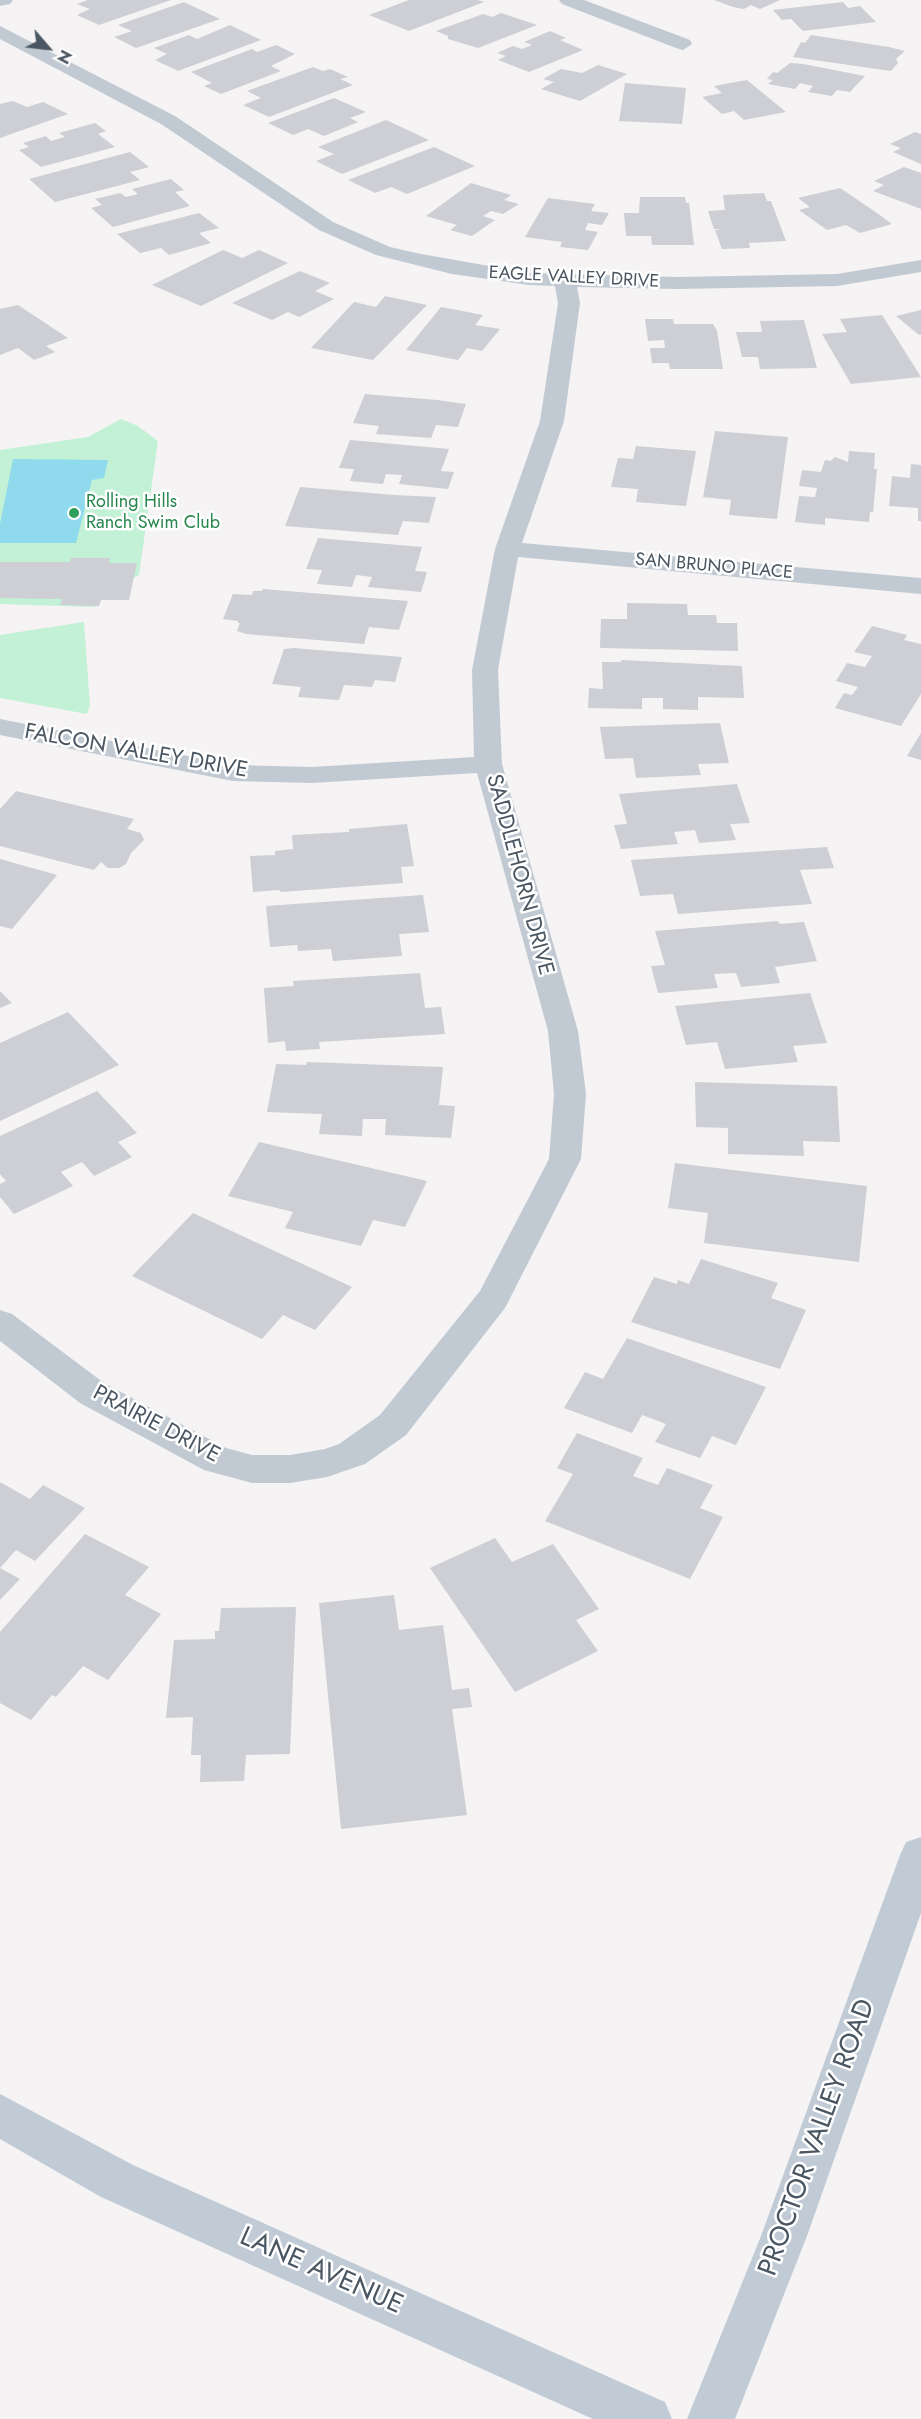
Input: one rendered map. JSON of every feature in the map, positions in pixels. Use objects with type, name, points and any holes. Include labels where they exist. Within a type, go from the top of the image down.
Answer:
[{"type":"main road","name":"PROCTOR VALLEY ROAD","points":[[711,2419],[784,2236],[921,1855]]},
{"type":"main road","name":"LANE AVENUE","points":[[0,2115],[117,2181],[568,2381],[648,2419]]},
{"type":"street","points":[[568,0],[683,44]]},
{"type":"street","name":"EAGLE VALLEY DRIVE","points":[[0,32],[168,120],[285,197],[303,212],[353,239],[383,250],[452,268],[565,281],[677,283],[837,280],[921,266]]},
{"type":"street","name":"SADDLEHORN DRIVE","points":[[393,1425],[493,1299],[565,1159],[570,1094],[563,1031],[488,764],[485,670],[507,549],[552,421],[569,303],[565,281]]},
{"type":"street","name":"SAN BRUNO PLACE","points":[[507,549],[921,586]]},
{"type":"street","name":"FALCON VALLEY DRIVE","points":[[0,727],[234,773],[312,775],[488,764]]},
{"type":"street","name":"PRAIRIE DRIVE","points":[[0,1323],[92,1393],[217,1460],[252,1469],[290,1469],[327,1463],[352,1454],[393,1425]]},
{"type":"green space","name":"Rolling Hills Ranch Swim Club","points":[[121,419],[138,426],[158,441],[139,575],[115,587],[95,607],[0,604],[0,450],[88,437]]},
{"type":"green space","points":[[84,622],[90,706],[87,714],[0,698],[0,635]]},
{"type":"water","points":[[13,459],[108,460],[104,478],[92,480],[76,543],[0,543],[0,524]]},
{"type":"building","points":[[88,0],[171,0],[99,25],[77,15],[90,9],[77,4]]},
{"type":"building","points":[[409,0],[478,0],[484,2],[409,31],[369,15]]},
{"type":"building","points":[[714,0],[780,0],[760,9],[751,5],[744,9]]},
{"type":"building","points":[[184,2],[220,19],[136,48],[114,37],[132,31],[118,25]]},
{"type":"building","points":[[843,2],[848,8],[860,6],[876,22],[803,31],[791,19],[782,20],[773,10]]},
{"type":"building","points":[[501,13],[537,25],[478,48],[448,39],[448,36],[436,31],[483,14],[492,17]]},
{"type":"building","points":[[230,25],[261,40],[178,71],[155,60],[167,54],[154,48],[189,35],[197,39]]},
{"type":"building","points":[[550,31],[566,38],[560,40],[583,50],[529,72],[498,60],[506,56],[497,53],[513,46],[522,49],[532,45],[524,42]]},
{"type":"building","points":[[811,35],[905,51],[896,59],[898,63],[891,71],[793,57],[801,42],[805,43]]},
{"type":"building","points":[[276,45],[295,54],[271,66],[281,71],[221,94],[204,86],[212,83],[191,72],[252,49],[257,52]]},
{"type":"building","points":[[790,63],[865,76],[850,92],[837,90],[832,96],[808,92],[813,86],[800,83],[795,89],[768,84],[773,80],[767,79],[773,72],[777,73]]},
{"type":"building","points":[[598,65],[627,74],[580,101],[541,89],[554,82],[543,79],[561,69],[582,73]]},
{"type":"building","points":[[313,67],[323,71],[330,69],[348,77],[340,79],[353,85],[269,117],[243,105],[261,98],[247,91]]},
{"type":"building","points":[[747,80],[786,112],[744,120],[734,111],[722,114],[702,97],[722,93],[714,86]]},
{"type":"building","points":[[625,83],[686,88],[682,124],[619,121]]},
{"type":"building","points":[[334,98],[366,112],[350,118],[358,122],[324,136],[308,129],[293,135],[268,123]]},
{"type":"building","points":[[13,101],[27,107],[43,102],[68,114],[0,138],[0,104]]},
{"type":"building","points":[[386,120],[429,140],[342,174],[316,161],[334,154],[318,147]]},
{"type":"building","points":[[95,123],[106,131],[98,134],[115,147],[41,167],[19,150],[29,147],[23,143],[46,136],[51,141],[65,137],[59,133]]},
{"type":"building","points":[[915,132],[921,134],[921,164],[893,152],[901,148],[890,144]]},
{"type":"building","points":[[434,147],[475,166],[407,194],[391,187],[375,193],[348,180]]},
{"type":"building","points":[[130,152],[149,167],[130,172],[140,180],[55,202],[29,179]]},
{"type":"building","points":[[904,167],[921,173],[921,209],[873,191],[884,185],[874,181]]},
{"type":"building","points":[[171,179],[184,190],[175,192],[190,206],[113,227],[91,208],[102,205],[95,199],[120,193],[126,197],[138,194],[132,189]]},
{"type":"building","points":[[471,183],[511,195],[504,200],[519,204],[503,214],[491,211],[483,216],[495,220],[472,236],[450,230],[457,225],[426,216]]},
{"type":"building","points":[[840,188],[892,224],[860,233],[846,225],[827,230],[799,210],[810,207],[798,198]]},
{"type":"building","points":[[764,193],[767,201],[771,201],[786,241],[749,243],[750,248],[722,249],[715,230],[723,229],[714,229],[708,211],[725,210],[723,195]]},
{"type":"building","points":[[640,197],[685,197],[686,203],[689,203],[694,245],[652,245],[651,236],[626,236],[624,213],[639,213]]},
{"type":"building","points":[[548,198],[595,204],[591,211],[609,213],[602,225],[588,223],[585,230],[598,232],[588,250],[560,247],[562,242],[525,237]]},
{"type":"building","points":[[199,213],[219,228],[199,233],[211,243],[169,255],[161,248],[140,253],[117,234]]},
{"type":"building","points":[[223,250],[242,258],[259,250],[288,263],[201,306],[152,285]]},
{"type":"building","points":[[300,271],[330,283],[315,291],[334,299],[299,317],[288,312],[272,320],[232,303]]},
{"type":"building","points":[[385,296],[427,305],[373,360],[311,348],[354,302],[376,307]]},
{"type":"building","points":[[18,305],[68,338],[46,346],[55,352],[34,360],[18,348],[0,355],[0,309]]},
{"type":"building","points":[[441,307],[483,315],[475,325],[500,329],[482,351],[467,348],[458,360],[406,350]]},
{"type":"building","points":[[921,310],[921,335],[896,316]]},
{"type":"building","points":[[882,315],[921,377],[851,384],[822,334],[847,332],[840,319]]},
{"type":"building","points":[[645,319],[673,319],[674,324],[713,324],[717,331],[723,369],[670,369],[669,363],[652,363],[650,348],[665,348],[664,340],[648,341]]},
{"type":"building","points":[[804,320],[817,368],[760,369],[758,357],[742,357],[736,332],[762,332],[760,321]]},
{"type":"building","points":[[365,394],[466,404],[458,427],[436,425],[431,438],[376,434],[379,426],[353,423]]},
{"type":"building","points":[[715,431],[788,437],[777,519],[729,515],[731,500],[703,497]]},
{"type":"building","points":[[350,440],[449,449],[441,471],[454,472],[448,489],[399,484],[402,475],[386,474],[383,484],[350,481],[354,469],[339,468]]},
{"type":"building","points":[[636,446],[696,451],[686,506],[636,502],[638,489],[611,487],[618,458],[633,459]]},
{"type":"building","points":[[849,451],[875,453],[874,469],[877,469],[873,512],[870,512],[869,522],[825,518],[825,525],[795,522],[799,496],[815,497],[817,488],[799,486],[802,470],[821,472],[825,460],[831,461],[835,457],[848,462]]},
{"type":"building","points":[[911,464],[921,465],[921,521],[918,521],[918,508],[889,506],[892,476],[910,478]]},
{"type":"building","points":[[300,487],[436,497],[429,523],[403,521],[398,535],[285,526]]},
{"type":"building","points":[[318,538],[422,547],[415,571],[427,572],[421,592],[368,587],[372,577],[356,575],[352,587],[317,584],[322,570],[306,569]]},
{"type":"building","points":[[71,558],[110,558],[109,563],[137,563],[129,600],[101,600],[99,606],[60,605],[62,599],[0,598],[0,562],[70,562]]},
{"type":"building","points":[[263,589],[408,601],[399,630],[369,627],[364,644],[246,634],[237,631],[240,623],[238,621],[223,619],[233,594],[252,595],[253,591]]},
{"type":"building","points":[[627,603],[687,604],[688,615],[716,615],[717,623],[737,623],[738,651],[600,648],[601,619],[627,619]]},
{"type":"building","points":[[872,626],[907,635],[904,640],[921,644],[921,694],[901,726],[835,708],[844,693],[852,695],[858,687],[836,681],[847,663],[865,667],[872,656],[854,652]]},
{"type":"building","points":[[284,649],[402,657],[395,682],[375,680],[372,687],[344,685],[339,700],[298,697],[301,687],[272,684]]},
{"type":"building","points":[[621,660],[742,666],[744,698],[698,697],[698,710],[663,709],[663,698],[642,698],[642,709],[588,708],[589,688],[603,689],[602,662],[621,662]]},
{"type":"building","points":[[720,723],[729,763],[698,764],[701,775],[636,778],[633,758],[605,759],[600,727]]},
{"type":"building","points":[[921,733],[921,760],[907,756]]},
{"type":"building","points":[[737,784],[750,823],[730,824],[736,840],[699,843],[695,830],[674,832],[678,844],[621,849],[614,825],[627,824],[619,794]]},
{"type":"building","points":[[16,791],[134,819],[127,829],[141,833],[144,840],[131,853],[126,864],[119,868],[108,868],[101,862],[94,870],[0,846],[0,809]]},
{"type":"building","points":[[407,824],[414,866],[401,867],[403,883],[253,892],[250,856],[275,855],[275,851],[293,849],[292,835],[349,832],[349,829]]},
{"type":"building","points":[[827,847],[834,868],[800,870],[812,904],[678,914],[673,894],[640,896],[631,860]]},
{"type":"building","points":[[0,859],[57,875],[12,929],[0,926]]},
{"type":"building","points":[[423,895],[429,932],[399,934],[402,956],[333,961],[331,949],[298,951],[297,945],[270,947],[266,906]]},
{"type":"building","points":[[778,921],[780,924],[804,922],[817,961],[775,967],[780,983],[741,987],[736,973],[714,974],[718,988],[658,993],[651,966],[665,965],[655,931]]},
{"type":"building","points":[[420,973],[425,1008],[441,1007],[445,1034],[319,1042],[320,1049],[286,1051],[285,1041],[268,1043],[264,988],[294,986],[293,981]]},
{"type":"building","points":[[0,991],[12,1003],[0,1008]]},
{"type":"building","points":[[810,993],[827,1043],[793,1046],[798,1062],[725,1069],[717,1042],[686,1045],[675,1006]]},
{"type":"building","points":[[68,1012],[119,1065],[0,1121],[0,1043]]},
{"type":"building","points":[[307,1062],[443,1067],[439,1105],[455,1106],[451,1138],[385,1135],[386,1119],[363,1119],[362,1136],[319,1134],[322,1114],[267,1112],[276,1064],[306,1065]]},
{"type":"building","points":[[695,1082],[837,1086],[840,1142],[803,1141],[804,1156],[728,1154],[728,1128],[696,1127]]},
{"type":"building","points":[[97,1091],[137,1133],[118,1142],[132,1157],[94,1176],[82,1162],[61,1172],[73,1186],[14,1214],[0,1197],[0,1184],[6,1181],[0,1174],[0,1136]]},
{"type":"building","points":[[259,1142],[427,1181],[405,1227],[373,1220],[361,1246],[285,1228],[293,1212],[228,1196]]},
{"type":"building","points":[[675,1163],[867,1186],[859,1262],[704,1243],[708,1213],[668,1208]]},
{"type":"building","points":[[193,1213],[352,1287],[315,1330],[283,1315],[262,1339],[132,1276]]},
{"type":"building","points":[[701,1259],[778,1283],[771,1298],[806,1310],[780,1369],[631,1322],[654,1277],[677,1284],[678,1280],[689,1284]]},
{"type":"building","points":[[627,1338],[766,1387],[736,1445],[712,1436],[700,1458],[655,1442],[666,1424],[642,1415],[632,1433],[564,1408],[585,1372],[603,1379]]},
{"type":"building","points":[[577,1433],[643,1458],[633,1476],[658,1485],[667,1468],[713,1485],[700,1508],[723,1517],[690,1579],[545,1521],[573,1474],[557,1468]]},
{"type":"building","points":[[0,1482],[30,1499],[43,1485],[85,1508],[35,1561],[16,1550],[0,1568]]},
{"type":"building","points":[[85,1534],[149,1567],[125,1595],[161,1614],[108,1680],[83,1666],[56,1697],[52,1695],[31,1720],[0,1703],[0,1632]]},
{"type":"building","points":[[495,1538],[512,1562],[553,1544],[599,1609],[576,1620],[598,1651],[515,1692],[430,1568]]},
{"type":"building","points":[[0,1568],[20,1579],[0,1600]]},
{"type":"building","points":[[394,1595],[399,1630],[443,1625],[452,1690],[469,1688],[472,1707],[452,1709],[467,1815],[341,1829],[319,1603]]},
{"type":"building","points":[[296,1607],[290,1754],[246,1755],[244,1781],[200,1782],[201,1755],[191,1755],[193,1717],[166,1718],[174,1640],[215,1639],[215,1631],[219,1631],[221,1608]]},
{"type":"place","name":"Rolling Hills Ranch Swim Club","points":[[74,513]]}]
